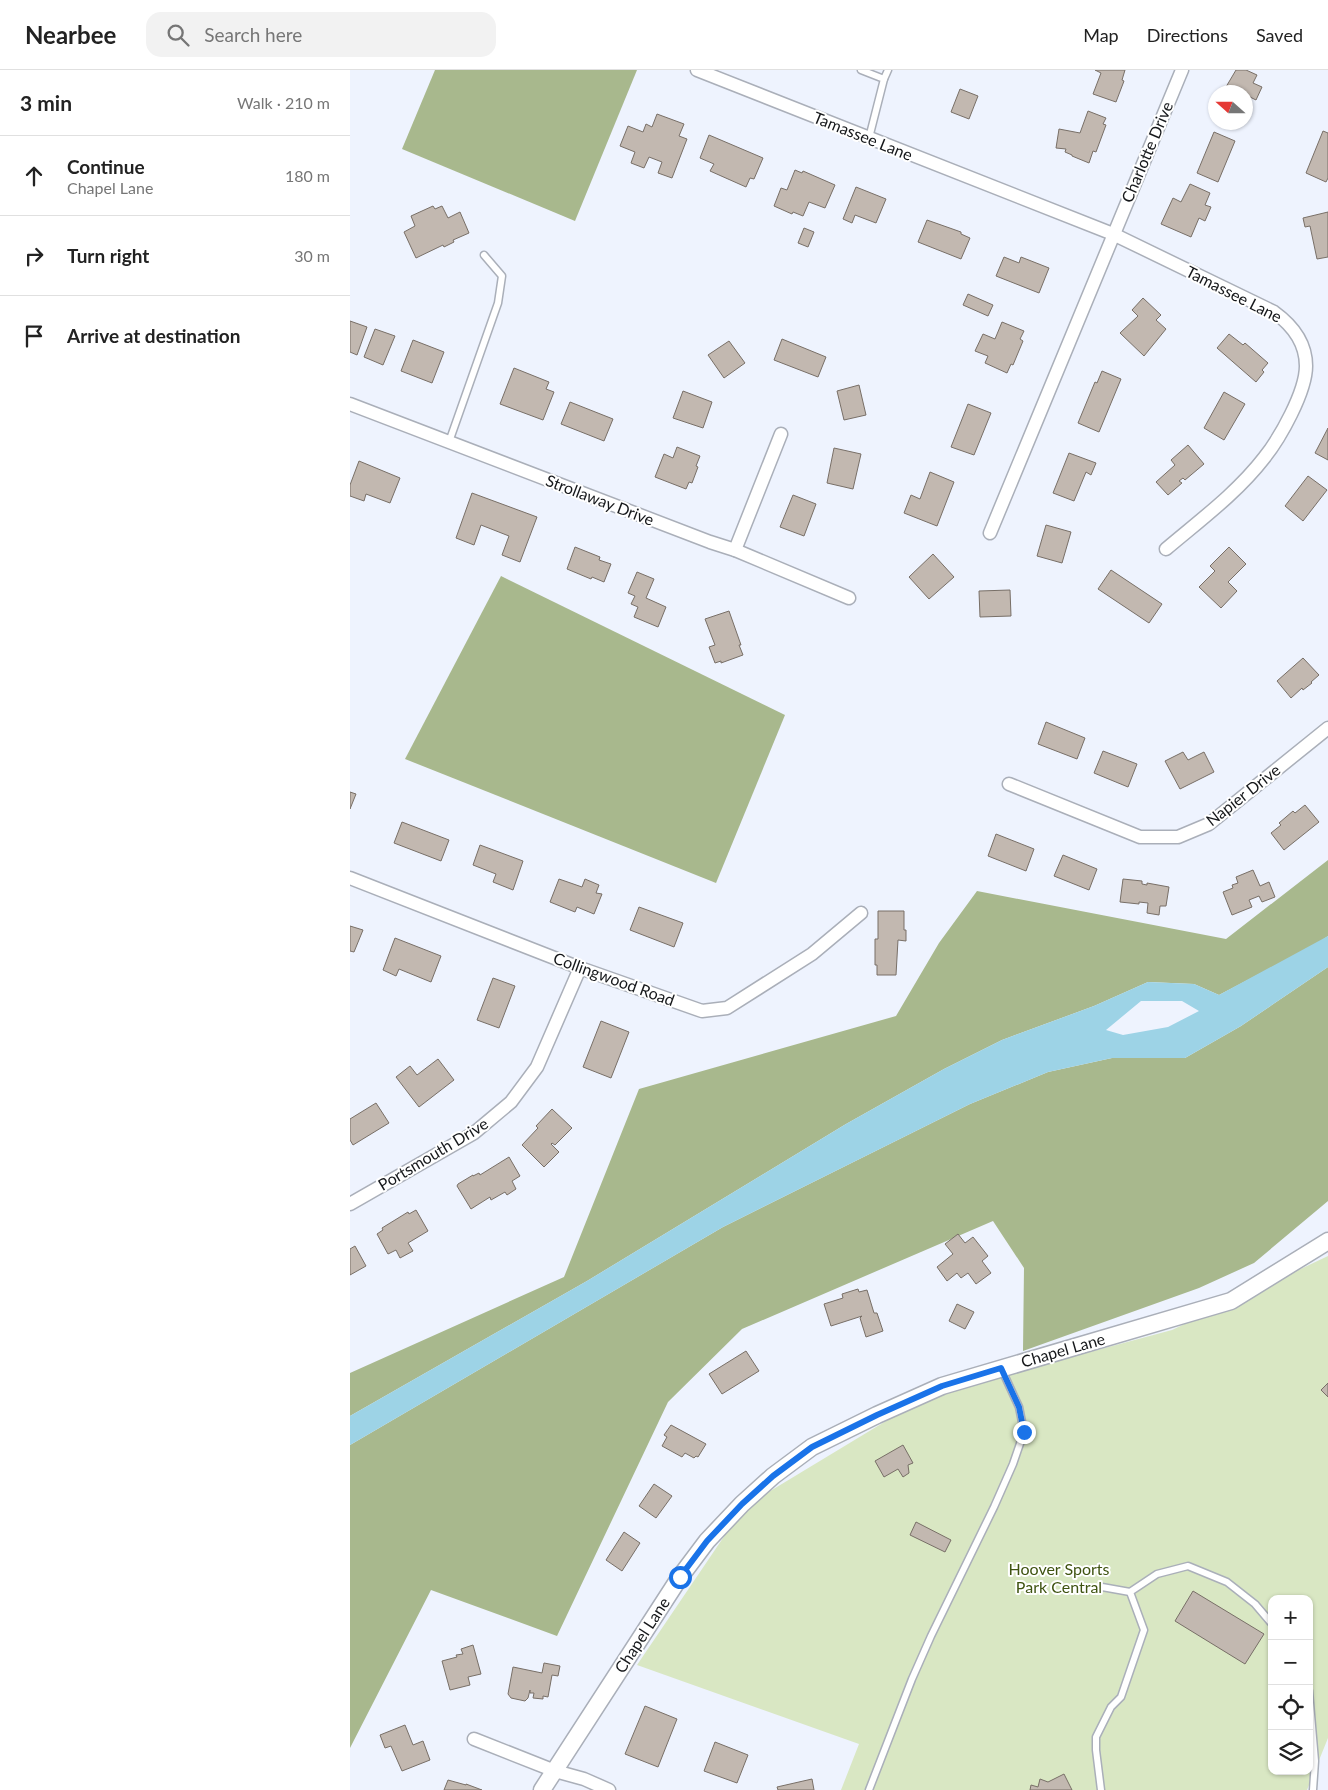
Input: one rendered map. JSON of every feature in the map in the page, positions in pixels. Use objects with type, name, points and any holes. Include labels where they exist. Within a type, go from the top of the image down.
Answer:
[{"type":"street","name":"Tamassee Lane","points":[[697,70],[1113,234],[1274,312],[1287,322],[1297,334],[1302,345],[1306,366],[1300,393],[1287,421],[1264,458],[1231,493],[1166,550]]},
{"type":"street","name":"Charlotte Drive","points":[[1113,234],[1182,70]]},
{"type":"street","points":[[990,533],[1113,234]]},
{"type":"street","name":"Strollaway Drive","points":[[350,404],[735,550],[849,598]]},
{"type":"street","points":[[735,550],[781,434]]},
{"type":"street","name":"Napier Drive","points":[[1009,784],[1140,837],[1178,837],[1209,824],[1328,728]]},
{"type":"street","name":"Collingwood Road","points":[[350,878],[580,968],[702,1011],[728,1008],[812,954],[861,913]]},
{"type":"street","name":"Portsmouth Drive","points":[[350,1204],[474,1133],[512,1102],[537,1067],[580,968]]},
{"type":"street","name":"Chapel Lane","points":[[542,1790],[680,1577],[707,1541],[760,1487],[812,1447],[942,1386],[1231,1301],[1328,1241]]},
{"type":"street","points":[[474,1738],[555,1771],[584,1779],[608,1790]]},
{"type":"lane","points":[[861,70],[884,79]]},
{"type":"lane","points":[[869,138],[888,70]]},
{"type":"lane","points":[[449,442],[498,303],[502,276],[484,255]]},
{"type":"lane","points":[[869,1790],[919,1662],[994,1507],[1024,1432],[1019,1407],[1001,1368]]},
{"type":"lane","points":[[1102,1587],[1130,1592],[1157,1574],[1188,1566],[1227,1582],[1255,1604],[1268,1619]]},
{"type":"lane","points":[[1101,1790],[1096,1737],[1111,1707],[1122,1697],[1144,1630],[1130,1592]]},
{"type":"lane","points":[[1312,1730],[1315,1761],[1313,1790]]},
{"type":"green space","points":[[435,70],[637,70],[575,221],[402,149]]},
{"type":"green space","points":[[501,576],[785,715],[716,883],[405,759]]},
{"type":"green space","points":[[1328,860],[1328,936],[1318,943],[1219,995],[1194,984],[1148,982],[1094,1006],[1002,1040],[944,1069],[846,1124],[587,1281],[350,1416],[350,1373],[564,1277],[639,1089],[896,1016],[939,943],[977,891],[1226,939]]},
{"type":"green space","points":[[1328,967],[1328,1201],[1254,1263],[1199,1288],[1023,1351],[1024,1268],[993,1221],[742,1329],[668,1402],[557,1636],[431,1590],[350,1748],[350,1445],[723,1227],[970,1104],[1048,1072],[1112,1058],[1185,1058],[1241,1026]]},
{"type":"green space","name":"Hoover Sports Park Central","points":[[1328,1256],[1328,1738],[1307,1790],[841,1790],[859,1744],[637,1665],[744,1507],[929,1395],[1172,1330]]},
{"type":"water","points":[[1328,936],[1328,967],[1241,1026],[1185,1058],[1112,1058],[1048,1072],[970,1104],[723,1227],[350,1445],[350,1416],[587,1281],[846,1124],[944,1069],[1002,1040],[1094,1006],[1148,982],[1194,984],[1219,995]],"holes":[[[1141,1001],[1182,1001],[1199,1011],[1168,1027],[1123,1035],[1106,1030]]]},
{"type":"building","points":[[1095,70],[1125,70],[1122,80],[1124,81],[1116,102],[1093,94],[1101,73]]},
{"type":"building","points":[[1236,70],[1246,70],[1257,75],[1253,83],[1262,87],[1256,100],[1253,98],[1253,85],[1227,85]]},
{"type":"building","points":[[960,89],[978,96],[969,119],[951,112]]},
{"type":"building","points":[[1088,111],[1106,118],[1103,124],[1106,125],[1096,152],[1093,151],[1089,163],[1065,152],[1066,149],[1056,148],[1059,129],[1080,133]]},
{"type":"building","points":[[657,114],[684,124],[679,136],[687,139],[672,178],[658,173],[662,162],[649,157],[644,168],[631,163],[635,152],[620,146],[628,126],[643,132],[646,124],[652,127]]},
{"type":"building","points":[[1323,131],[1328,133],[1328,178],[1326,182],[1306,173]]},
{"type":"building","points":[[1214,132],[1235,141],[1218,182],[1197,173]]},
{"type":"building","points":[[709,135],[763,158],[754,179],[750,178],[746,187],[710,171],[714,164],[700,158]]},
{"type":"building","points":[[795,170],[802,173],[803,171],[835,185],[825,208],[809,202],[803,216],[793,212],[792,214],[774,206],[781,188],[787,190]]},
{"type":"building","points":[[1190,184],[1210,193],[1205,205],[1211,207],[1205,221],[1199,218],[1191,237],[1161,224],[1173,198],[1181,202]]},
{"type":"building","points":[[856,187],[886,199],[876,223],[855,215],[852,223],[843,219]]},
{"type":"building","points":[[433,206],[435,209],[442,206],[448,218],[460,212],[469,233],[453,240],[454,242],[444,247],[443,245],[416,258],[404,232],[415,226],[411,216]]},
{"type":"building","points":[[1328,212],[1328,257],[1317,259],[1310,226],[1305,227],[1303,218]]},
{"type":"building","points":[[927,220],[961,232],[961,234],[970,238],[961,259],[918,242]]},
{"type":"building","points":[[804,228],[814,232],[808,247],[798,243]]},
{"type":"building","points":[[1004,257],[1019,263],[1021,257],[1049,268],[1039,293],[996,276]]},
{"type":"building","points":[[968,294],[993,305],[988,316],[963,305]]},
{"type":"building","points":[[1143,298],[1161,315],[1156,320],[1166,329],[1144,356],[1120,333],[1138,316],[1132,310]]},
{"type":"building","points":[[350,321],[367,327],[357,355],[350,352]]},
{"type":"building","points":[[1002,322],[1024,331],[1020,339],[1023,341],[1013,365],[1011,364],[1007,373],[985,363],[988,356],[975,351],[983,334],[995,339]]},
{"type":"building","points":[[375,329],[395,336],[383,365],[364,357]]},
{"type":"building","points":[[1229,334],[1243,345],[1245,343],[1268,363],[1256,382],[1217,348]]},
{"type":"building","points":[[782,339],[826,357],[818,377],[774,360]]},
{"type":"building","points":[[413,340],[444,352],[432,383],[401,371]]},
{"type":"building","points":[[729,341],[745,363],[724,378],[708,355]]},
{"type":"building","points":[[514,368],[549,382],[546,389],[554,392],[543,420],[500,404]]},
{"type":"building","points":[[1102,371],[1121,379],[1099,432],[1078,423],[1095,382],[1097,383]]},
{"type":"building","points":[[859,385],[866,415],[844,420],[837,391]]},
{"type":"building","points":[[683,391],[712,402],[703,428],[673,418]]},
{"type":"building","points":[[1224,392],[1245,404],[1224,440],[1204,428]]},
{"type":"building","points":[[570,402],[613,419],[604,441],[561,424]]},
{"type":"building","points":[[968,404],[991,413],[974,455],[951,447]]},
{"type":"building","points":[[1328,428],[1328,460],[1315,453]]},
{"type":"building","points":[[1188,445],[1204,464],[1185,480],[1183,478],[1179,481],[1182,483],[1168,495],[1156,482],[1175,465],[1171,460]]},
{"type":"building","points":[[677,447],[700,456],[692,483],[689,482],[686,489],[655,477],[664,454],[673,458]]},
{"type":"building","points":[[834,448],[861,454],[853,489],[827,483]]},
{"type":"building","points":[[1069,453],[1096,463],[1091,475],[1086,472],[1074,501],[1053,493]]},
{"type":"building","points":[[359,461],[400,478],[390,503],[366,494],[364,501],[350,496],[350,485]]},
{"type":"building","points":[[930,472],[954,482],[937,526],[904,513],[911,495],[920,499]]},
{"type":"building","points":[[1308,476],[1327,490],[1303,521],[1285,506]]},
{"type":"building","points":[[472,493],[537,517],[520,562],[502,555],[509,536],[481,525],[474,545],[456,538]]},
{"type":"building","points":[[793,495],[816,504],[804,536],[780,527]]},
{"type":"building","points":[[1046,525],[1071,532],[1062,563],[1037,556]]},
{"type":"building","points":[[575,547],[600,557],[599,560],[611,564],[604,582],[567,569]]},
{"type":"building","points":[[1229,547],[1246,564],[1228,582],[1237,591],[1221,608],[1199,587],[1215,571],[1210,566]]},
{"type":"building","points":[[933,554],[954,577],[929,599],[909,577]]},
{"type":"building","points":[[1111,570],[1162,604],[1149,623],[1098,589]]},
{"type":"building","points":[[637,572],[654,579],[646,598],[666,607],[658,627],[634,617],[638,607],[631,604],[635,596],[628,593]]},
{"type":"building","points":[[1010,590],[1011,616],[980,617],[979,591]]},
{"type":"building","points":[[729,611],[743,655],[721,663],[721,661],[715,663],[709,647],[715,645],[705,619]]},
{"type":"building","points":[[1303,658],[1319,675],[1312,683],[1303,690],[1302,688],[1291,698],[1277,681]]},
{"type":"building","points":[[1046,722],[1085,738],[1077,759],[1038,744]]},
{"type":"building","points":[[1103,751],[1137,764],[1128,787],[1094,773]]},
{"type":"building","points":[[1183,752],[1188,760],[1204,752],[1214,772],[1180,789],[1165,761]]},
{"type":"building","points":[[350,792],[356,794],[350,809]]},
{"type":"building","points":[[1305,805],[1319,822],[1284,850],[1271,833],[1293,811],[1295,813]]},
{"type":"building","points":[[402,822],[449,840],[441,861],[394,843]]},
{"type":"building","points":[[996,834],[1034,849],[1026,871],[988,856]]},
{"type":"building","points":[[480,845],[523,861],[513,890],[493,882],[496,874],[473,865]]},
{"type":"building","points":[[1063,855],[1097,869],[1089,890],[1054,876]]},
{"type":"building","points":[[1253,870],[1260,886],[1269,882],[1275,897],[1262,902],[1259,896],[1249,900],[1252,907],[1232,915],[1223,892],[1233,888],[1232,885],[1238,883],[1236,877]]},
{"type":"building","points":[[559,879],[582,887],[585,879],[599,885],[596,893],[602,894],[594,914],[577,907],[575,912],[550,902]]},
{"type":"building","points":[[1123,879],[1142,881],[1142,884],[1147,885],[1147,883],[1169,887],[1166,906],[1160,906],[1159,915],[1147,913],[1148,903],[1120,902]]},
{"type":"building","points":[[639,907],[683,923],[674,947],[630,930]]},
{"type":"building","points":[[878,911],[904,911],[906,941],[898,940],[896,975],[877,975],[875,939],[878,939]]},
{"type":"building","points":[[350,926],[363,930],[354,952],[350,951]]},
{"type":"building","points":[[395,938],[441,956],[431,982],[399,969],[396,976],[383,970]]},
{"type":"building","points":[[493,978],[515,986],[499,1028],[477,1020]]},
{"type":"building","points":[[601,1021],[629,1032],[611,1078],[583,1067]]},
{"type":"building","points":[[438,1059],[454,1080],[419,1107],[396,1077],[410,1066],[417,1075]]},
{"type":"building","points":[[376,1103],[389,1123],[353,1145],[350,1140],[350,1119]]},
{"type":"building","points":[[552,1109],[572,1128],[555,1145],[551,1144],[559,1152],[544,1167],[522,1145]]},
{"type":"building","points":[[509,1157],[520,1176],[512,1181],[516,1189],[507,1195],[505,1192],[491,1200],[490,1197],[471,1209],[457,1186],[458,1184],[473,1175],[479,1173],[480,1175]]},
{"type":"building","points":[[416,1210],[428,1231],[408,1243],[413,1251],[400,1258],[396,1250],[388,1254],[377,1234],[383,1230],[382,1228],[408,1212],[409,1214]]},
{"type":"building","points":[[958,1234],[965,1243],[973,1237],[988,1256],[982,1261],[991,1273],[976,1284],[968,1273],[961,1278],[957,1273],[947,1281],[937,1267],[953,1254],[945,1244]]},
{"type":"building","points":[[355,1246],[366,1266],[350,1275],[350,1249]]},
{"type":"building","points":[[858,1289],[859,1292],[867,1290],[874,1313],[877,1313],[883,1331],[866,1337],[860,1318],[862,1316],[831,1326],[824,1304],[843,1298],[842,1294]]},
{"type":"building","points":[[957,1304],[974,1312],[965,1329],[949,1321]]},
{"type":"building","points":[[746,1351],[759,1371],[722,1394],[709,1374]]},
{"type":"building","points":[[1328,1383],[1328,1397],[1321,1390]]},
{"type":"building","points":[[671,1425],[706,1444],[698,1457],[694,1458],[685,1453],[682,1457],[662,1446],[667,1437],[664,1435]]},
{"type":"building","points":[[903,1445],[913,1463],[908,1465],[909,1473],[903,1477],[898,1469],[884,1477],[875,1461]]},
{"type":"building","points":[[654,1484],[672,1496],[656,1518],[639,1506]]},
{"type":"building","points":[[916,1522],[951,1540],[945,1552],[910,1535]]},
{"type":"building","points":[[624,1532],[640,1543],[622,1571],[606,1560]]},
{"type":"building","points":[[1193,1591],[1264,1634],[1245,1664],[1175,1621]]},
{"type":"building","points":[[473,1645],[481,1674],[468,1677],[470,1685],[450,1690],[442,1661],[463,1654],[461,1649]]},
{"type":"building","points":[[544,1663],[560,1666],[558,1676],[552,1675],[548,1697],[543,1696],[543,1699],[533,1698],[534,1693],[530,1693],[530,1690],[525,1701],[511,1698],[508,1694],[513,1667],[542,1673]]},
{"type":"building","points":[[645,1706],[677,1719],[658,1767],[625,1754]]},
{"type":"building","points":[[405,1725],[413,1745],[423,1741],[430,1760],[402,1771],[391,1746],[385,1748],[380,1735]]},
{"type":"building","points":[[715,1742],[748,1755],[737,1783],[704,1771]]},
{"type":"building","points":[[1064,1774],[1072,1790],[1030,1790],[1031,1785],[1038,1787],[1040,1779],[1048,1782]]},
{"type":"building","points":[[812,1779],[814,1790],[778,1790],[777,1787]]},
{"type":"building","points":[[448,1780],[466,1784],[482,1790],[444,1790]]},
{"type":"route","points":[[680,1577],[707,1541],[742,1504],[773,1476],[812,1447],[942,1386],[1001,1368],[1019,1407],[1024,1432]]}]
